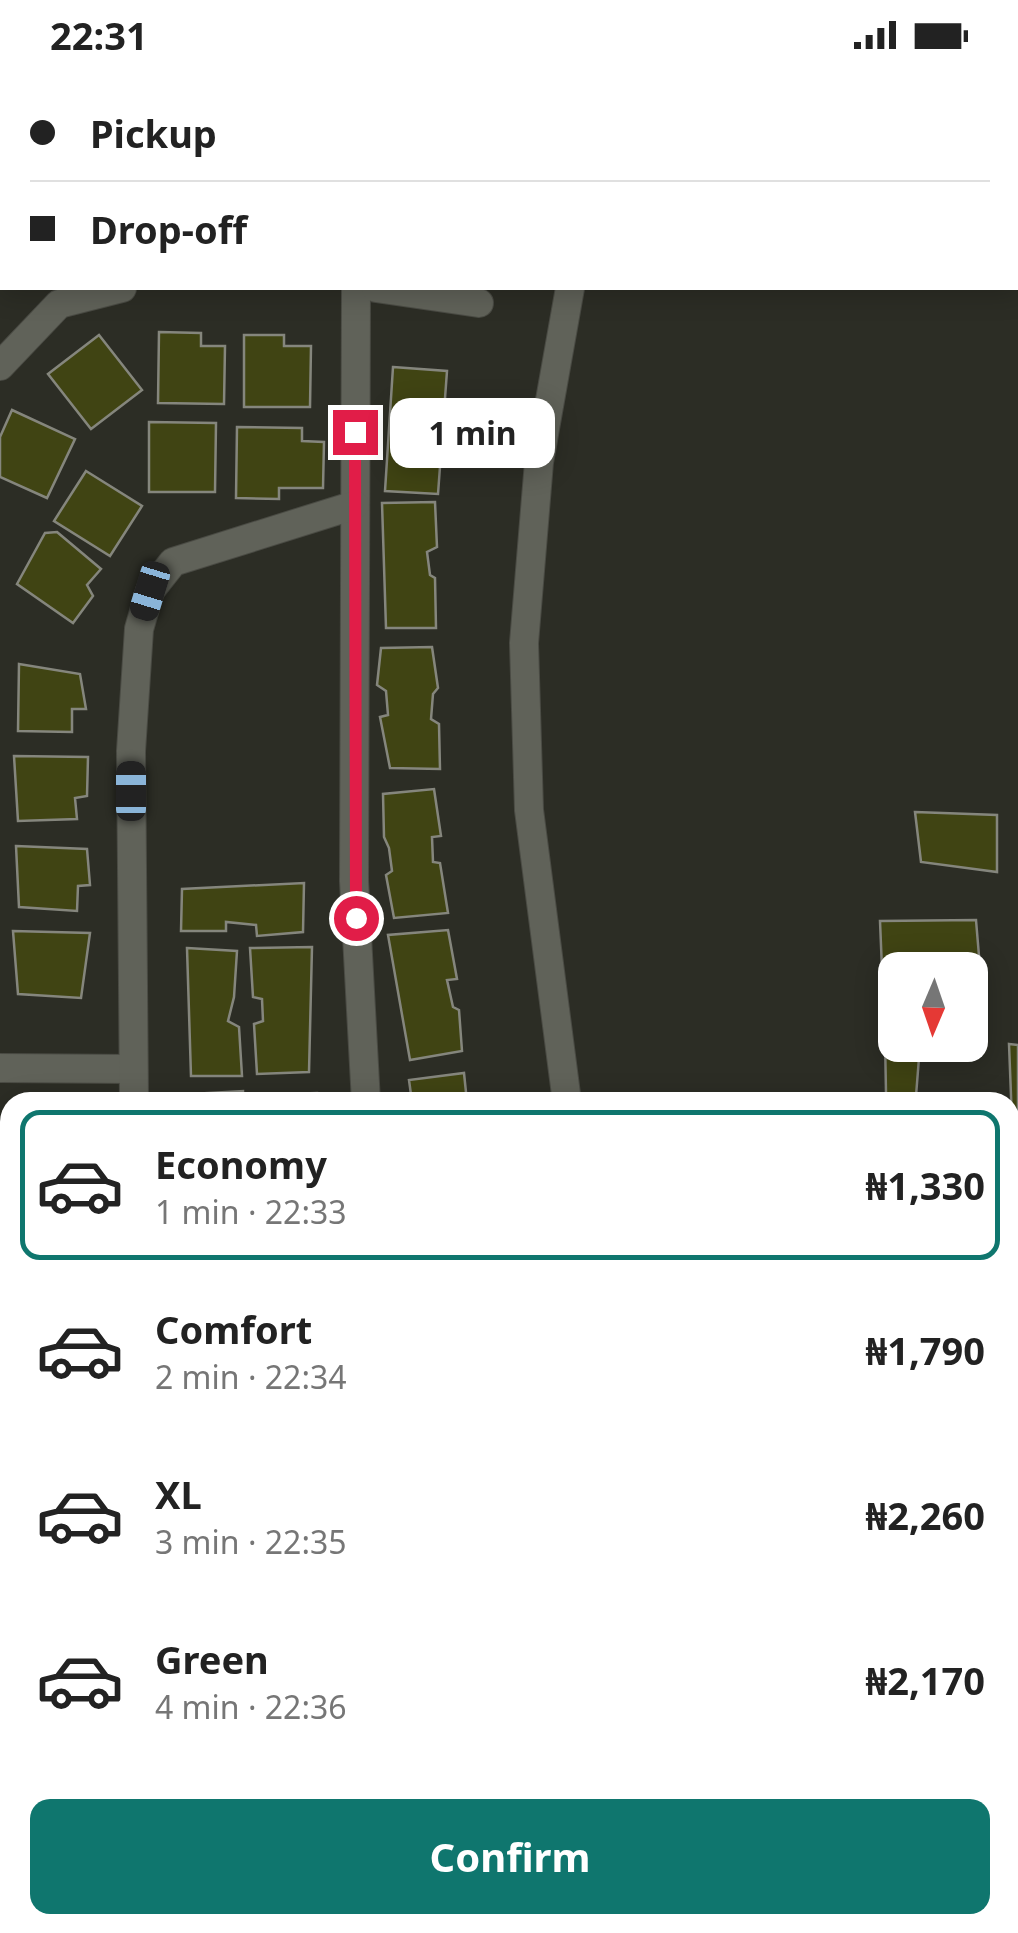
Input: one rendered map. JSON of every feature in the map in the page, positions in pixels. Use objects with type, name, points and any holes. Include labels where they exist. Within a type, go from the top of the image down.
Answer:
[{"type":"street","points":[[0,366],[59,304],[114,290]]},
{"type":"street","points":[[356,290],[354,881],[365,1092]]},
{"type":"street","points":[[390,290],[479,303]]},
{"type":"street","points":[[566,1092],[529,810],[524,643],[539,462],[570,290]]},
{"type":"street","points":[[134,1092],[131,751],[138,629],[150,591],[173,562],[354,505]]},
{"type":"street","points":[[0,1068],[133,1069]]},
{"type":"building","points":[[159,332],[201,333],[201,346],[225,346],[224,404],[158,403]]},
{"type":"building","points":[[99,335],[142,390],[91,429],[48,374]]},
{"type":"building","points":[[244,335],[284,335],[284,346],[311,346],[310,407],[244,407]]},
{"type":"building","points":[[393,367],[447,371],[438,494],[385,491]]},
{"type":"building","points":[[12,410],[75,439],[47,498],[0,477],[0,437]]},
{"type":"building","points":[[149,422],[216,423],[215,492],[149,492]]},
{"type":"building","points":[[237,427],[302,428],[302,441],[324,442],[323,488],[279,488],[279,499],[236,498]]},
{"type":"building","points":[[86,471],[142,506],[110,556],[54,521]]},
{"type":"building","points":[[435,502],[437,547],[427,552],[430,575],[435,578],[436,628],[386,628],[382,503]]},
{"type":"building","points":[[57,532],[101,569],[87,585],[93,596],[73,623],[17,584],[45,533]]},
{"type":"building","points":[[432,647],[438,688],[433,694],[431,719],[439,724],[440,769],[390,768],[380,717],[388,715],[386,691],[377,685],[381,648]]},
{"type":"building","points":[[19,664],[80,674],[86,709],[72,709],[72,732],[18,731]]},
{"type":"building","points":[[14,756],[88,757],[87,796],[75,798],[77,819],[18,821]]},
{"type":"building","points":[[434,789],[441,836],[432,837],[433,862],[440,863],[448,913],[394,918],[386,875],[392,871],[384,837],[383,794]]},
{"type":"building","points":[[915,812],[997,815],[997,872],[921,862]]},
{"type":"building","points":[[16,846],[87,849],[90,885],[78,886],[77,911],[19,907]]},
{"type":"building","points":[[304,883],[303,932],[257,936],[256,925],[226,922],[226,931],[181,931],[182,889]]},
{"type":"building","points":[[976,920],[979,952],[881,952],[880,921]]},
{"type":"building","points":[[448,930],[457,979],[447,980],[453,1007],[459,1010],[462,1051],[410,1060],[388,935]]},
{"type":"building","points":[[13,931],[90,933],[81,998],[18,994]]},
{"type":"building","points":[[312,947],[309,1072],[257,1074],[254,1024],[263,1021],[262,999],[253,997],[250,948]]},
{"type":"building","points":[[187,948],[237,951],[228,1021],[239,1027],[242,1076],[191,1076]]},
{"type":"building","points":[[1009,1044],[1018,1045],[1018,1092],[1011,1092]]},
{"type":"building","points":[[885,1062],[919,1062],[916,1092],[886,1092]]},
{"type":"building","points":[[464,1073],[466,1092],[411,1092],[409,1080]]},
{"type":"route","points":[[355,432],[356,918]]}]
